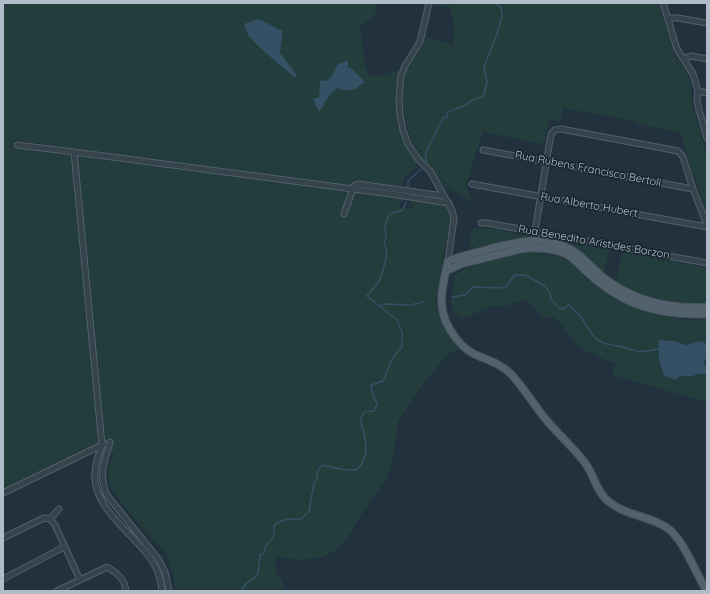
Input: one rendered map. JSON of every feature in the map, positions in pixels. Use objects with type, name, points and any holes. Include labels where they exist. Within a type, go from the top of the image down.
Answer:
[{"type":"main road","points":[[707,307],[673,306],[637,297],[618,288],[602,277],[575,252],[565,246],[535,240],[517,242],[460,256],[448,261],[442,291],[441,310],[449,329],[466,350],[503,367],[511,375],[537,408],[586,464],[603,497],[616,507],[659,523],[675,535],[707,591]]},
{"type":"main road","points":[[446,271],[461,264],[521,249],[547,249],[570,256],[599,282],[617,295],[634,303],[668,312],[707,314]]},
{"type":"street","points":[[429,3],[426,24],[420,42],[405,66],[401,76],[399,99],[400,115],[408,144],[430,171],[452,210],[454,218],[448,261]]},
{"type":"street","points":[[663,3],[677,49],[693,74],[698,91],[697,100],[707,135]]},
{"type":"street","points":[[668,18],[678,18],[707,23]]},
{"type":"street","points":[[683,59],[691,56],[707,59]]},
{"type":"street","points":[[698,91],[707,93]]},
{"type":"street","points":[[534,232],[551,134],[555,130],[561,129],[678,151],[683,157],[707,226]]},
{"type":"street","points":[[17,145],[391,194],[449,203]]},
{"type":"street","name":"Rua Rubens Francisco Bertoli","points":[[483,150],[693,189]]},
{"type":"street","points":[[74,152],[102,445],[94,471],[95,483],[98,494],[117,520],[151,559],[161,580],[162,591]]},
{"type":"street","points":[[344,214],[352,189],[358,184],[444,196]]},
{"type":"street","name":"Rua Alberto Hubert","points":[[472,184],[707,226]]},
{"type":"street","name":"Rua Benedito Aristides Barzon","points":[[481,223],[707,263]]},
{"type":"street","points":[[460,256],[461,264]]},
{"type":"street","points":[[3,493],[110,442],[101,472],[102,482],[106,494],[159,560],[165,572],[169,591]]},
{"type":"street","points":[[50,519],[59,509]]},
{"type":"street","points":[[3,538],[44,518],[50,519],[55,525],[80,580]]},
{"type":"street","points":[[3,579],[64,547]]},
{"type":"street","points":[[57,591],[107,567],[117,573],[125,583],[126,591]]},
{"type":"green space","points":[[3,3],[378,3],[375,14],[360,27],[365,61],[362,61],[370,76],[384,76],[401,69],[396,96],[398,120],[400,131],[405,143],[418,166],[404,177],[402,186],[355,181],[350,185],[344,185],[13,140],[12,148],[405,198],[398,207],[413,209],[410,199],[446,205],[450,210],[451,216],[436,299],[438,315],[442,324],[448,335],[460,349],[448,354],[420,388],[398,422],[393,460],[387,478],[363,512],[347,539],[334,551],[323,557],[300,560],[275,557],[276,571],[284,585],[282,591],[175,591],[173,572],[165,553],[122,504],[109,484],[108,466],[115,455],[96,444],[3,490]],"holes":[[[281,44],[280,53],[295,78],[259,47]],[[348,61],[348,67],[365,82],[337,88],[331,93],[319,112],[319,97],[327,81],[332,76],[337,65]]]},
{"type":"green space","points":[[434,3],[658,3],[675,56],[686,71],[690,81],[692,103],[707,157],[707,212],[692,171],[681,133],[638,124],[638,122],[563,108],[560,122],[549,120],[544,144],[483,132],[466,185],[473,205],[464,196],[445,187],[422,157],[411,139],[405,120],[402,99],[406,72],[422,48],[426,37],[453,45],[454,26],[450,7],[434,6]]},
{"type":"green space","points":[[474,226],[476,229],[488,228],[537,237],[518,239],[472,250],[469,241]]},
{"type":"green space","points":[[537,237],[548,238],[562,242]]},
{"type":"green space","points":[[562,242],[609,250],[604,274],[579,249]]},
{"type":"green space","points":[[529,252],[552,255],[565,259],[604,292],[634,308],[670,318],[695,320],[707,319],[707,346],[704,341],[687,345],[674,341],[660,340],[658,354],[659,362],[664,375],[675,380],[680,376],[705,374],[707,376],[707,402],[612,375],[615,364],[578,347],[562,325],[553,317],[541,318],[535,307],[525,299],[503,307],[493,306],[461,319],[453,312],[451,303],[454,277],[463,269],[503,257]]},
{"type":"green space","points":[[622,252],[707,268],[707,302],[695,303],[660,299],[616,283]]},
{"type":"water","points":[[258,19],[283,31],[280,53],[297,75],[295,78],[259,47],[248,35],[244,24]]},
{"type":"water","points":[[348,60],[348,67],[365,82],[352,90],[337,88],[331,93],[319,112],[313,99],[319,97],[320,80],[327,81],[332,76],[337,65]]},
{"type":"water","points":[[659,340],[674,341],[687,345],[704,341],[707,349],[704,362],[707,370],[707,376],[705,374],[697,374],[693,376],[680,376],[675,380],[664,375],[659,358]]},
{"type":"waterway","points":[[427,163],[425,154],[443,118],[447,117],[447,113],[467,104],[472,100],[483,97],[487,83],[484,67],[497,34],[502,16],[501,8],[495,3]]},
{"type":"waterway","points":[[408,187],[408,181],[421,169]]},
{"type":"waterway","points":[[242,591],[246,584],[258,574],[260,555],[264,553],[266,545],[272,539],[274,526],[283,520],[301,519],[309,511],[314,483],[317,479],[319,468],[323,465],[355,470],[363,461],[366,443],[361,418],[365,412],[374,411],[377,404],[371,385],[383,381],[392,359],[402,347],[402,332],[397,320],[367,296],[380,280],[386,259],[387,251],[384,242],[386,237],[385,227],[387,218],[392,213],[403,210],[406,202]]},
{"type":"waterway","points":[[452,297],[465,295],[473,287],[501,288],[506,286],[515,275],[525,275],[545,286],[550,293],[551,299],[559,308],[564,309],[569,304],[583,320],[593,336],[599,341],[639,351],[658,349]]},
{"type":"waterway","points":[[379,306],[385,304],[410,305],[424,302]]}]
